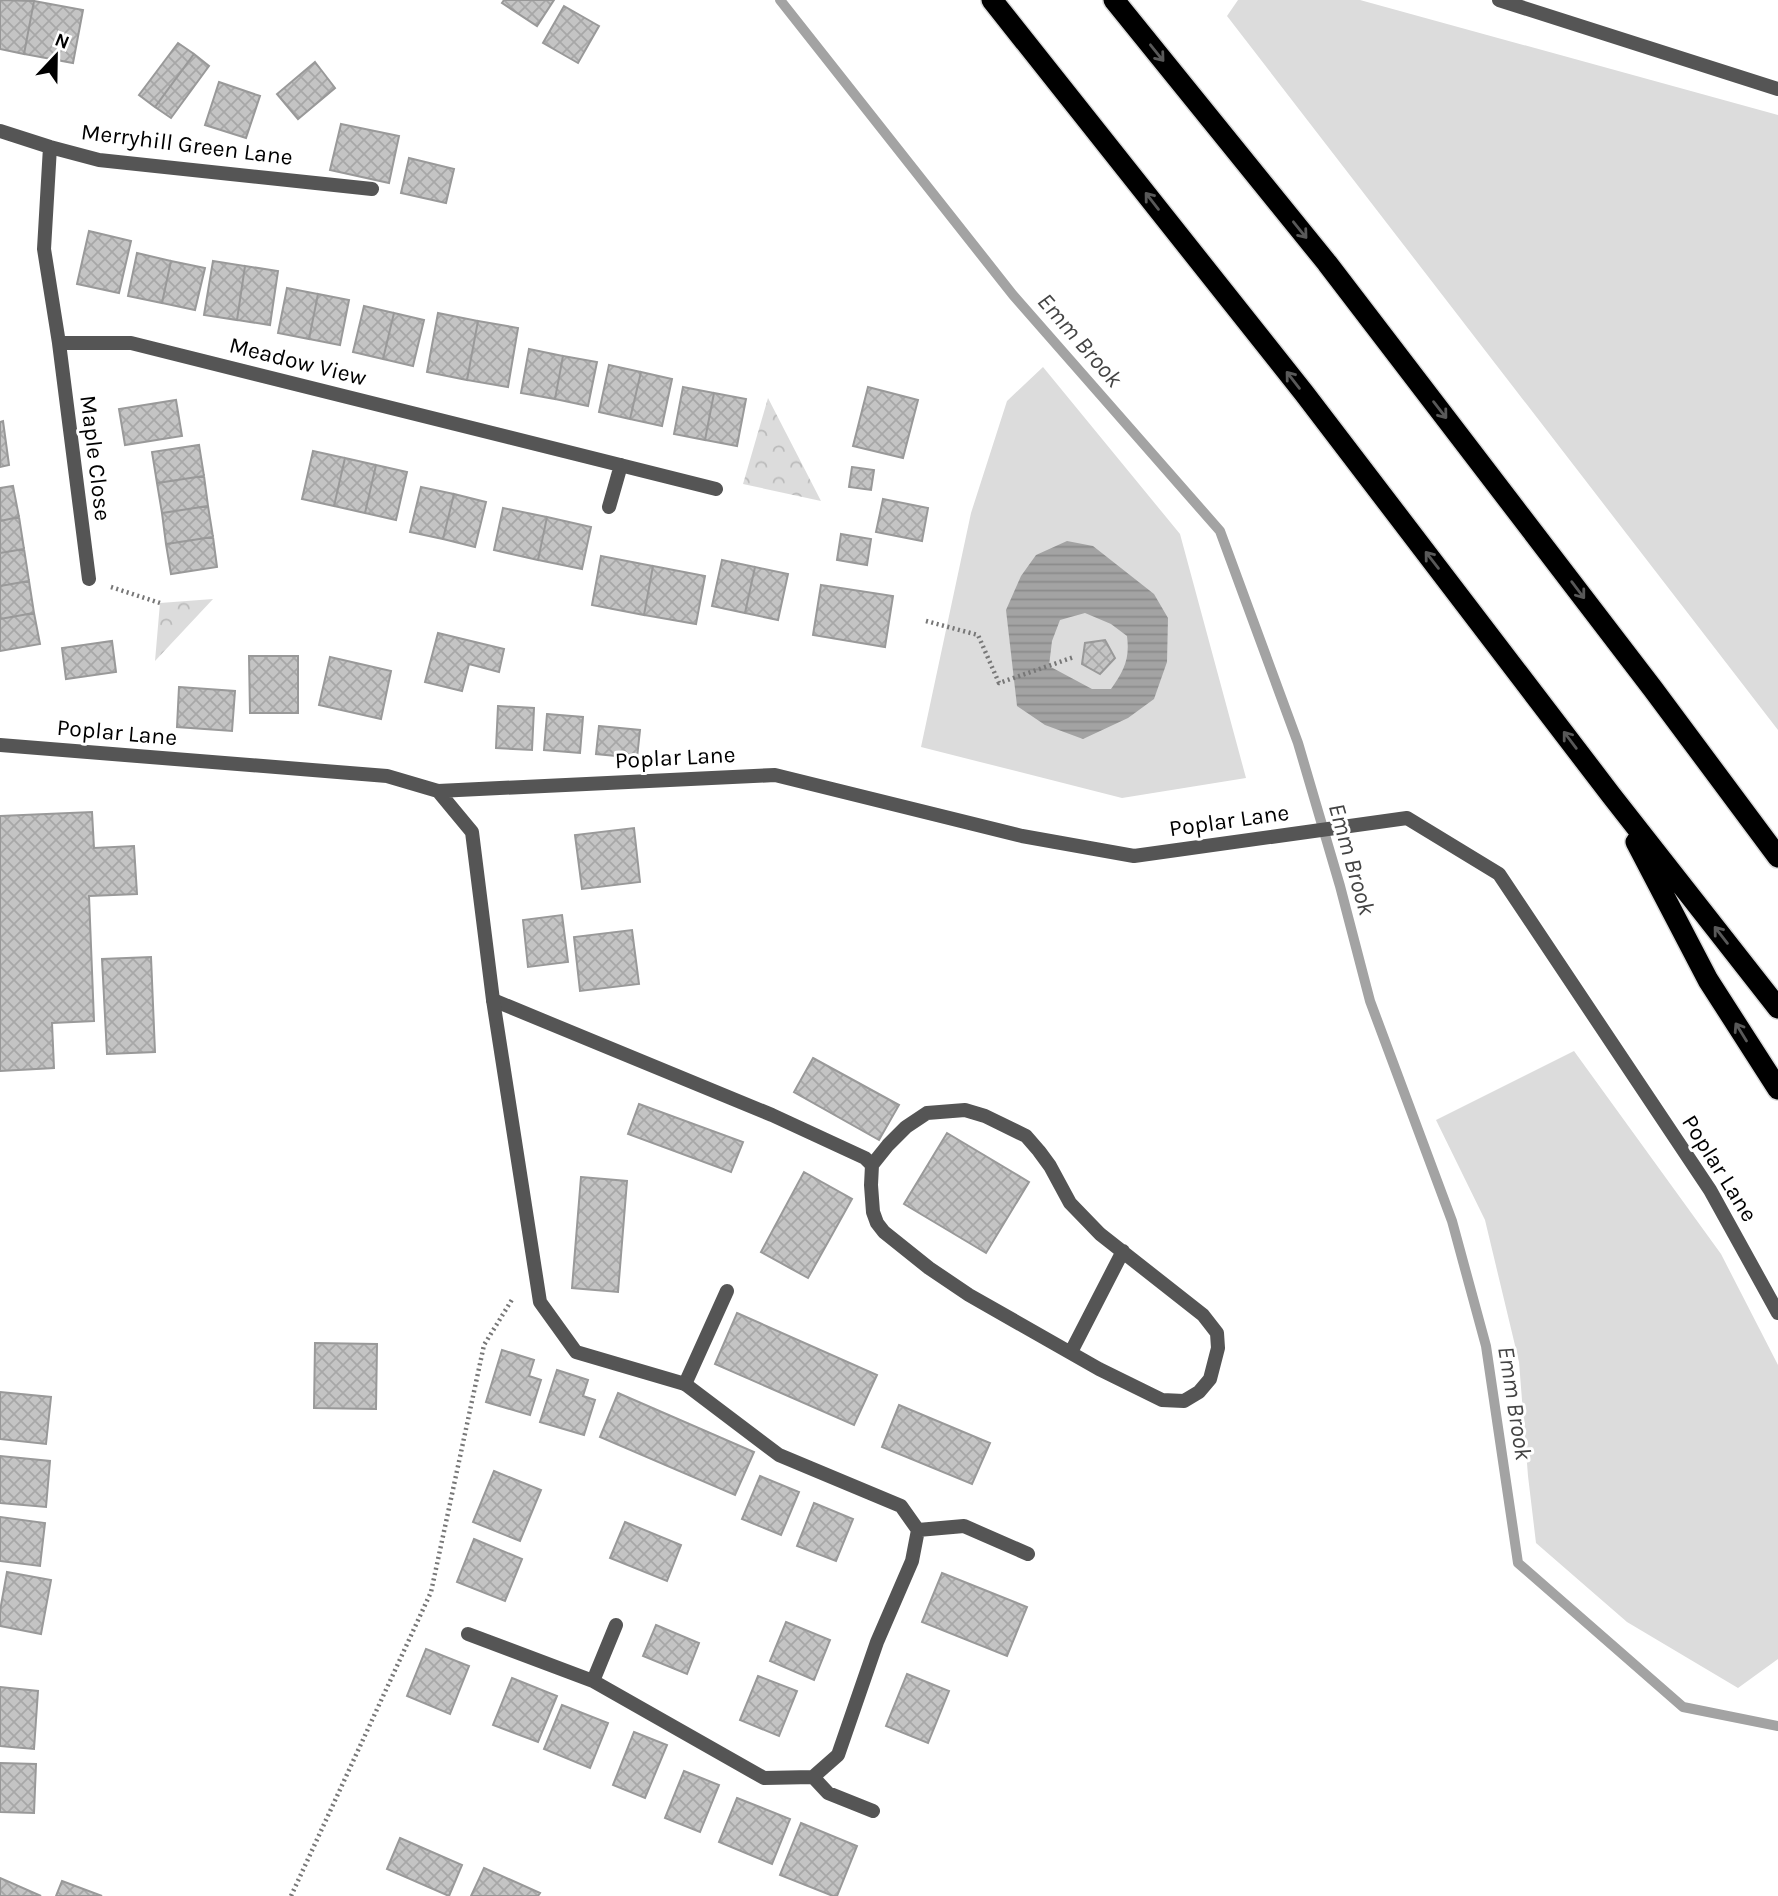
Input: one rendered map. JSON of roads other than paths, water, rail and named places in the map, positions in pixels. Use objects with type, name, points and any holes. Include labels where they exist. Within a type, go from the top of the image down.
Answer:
[{"type":"highway","points":[[992,0],[1304,393],[1611,795],[1778,1008]]},
{"type":"highway","points":[[1114,0],[1335,274],[1645,678],[1778,857]]},
{"type":"highway","points":[[1611,795],[1708,980],[1778,1089]]},
{"type":"street","points":[[1499,0],[1778,89]]},
{"type":"street","name":"Merryhill Green Lane","points":[[0,131],[99,160],[372,189]]},
{"type":"street","points":[[50,147],[44,249],[59,343]]},
{"type":"street","name":"Meadow View","points":[[59,343],[131,343],[716,489]]},
{"type":"street","name":"Maple Close","points":[[59,343],[89,579]]},
{"type":"street","points":[[609,506],[621,465]]},
{"type":"street","name":"Poplar Lane","points":[[0,745],[387,776],[438,791],[775,775],[1022,836],[1134,856],[1407,818],[1499,874],[1710,1190],[1778,1313]]},
{"type":"street","points":[[438,791],[472,832],[493,1000],[540,1302],[576,1352],[685,1384],[779,1455],[901,1506],[918,1530],[912,1561],[877,1642],[838,1755],[813,1777],[764,1779],[593,1681],[468,1634]]},
{"type":"street","points":[[493,1000],[772,1115],[865,1158],[872,1165]]},
{"type":"street","points":[[965,1110],[985,1116],[1026,1136],[1050,1166],[1070,1203],[1100,1234],[1123,1251],[1203,1315],[1217,1332],[1218,1348],[1210,1379],[1199,1392],[1184,1401],[1162,1400],[1100,1368],[969,1295],[929,1268],[884,1232],[877,1223],[872,1201],[872,1165],[888,1144],[906,1127],[927,1113],[965,1110]]},
{"type":"street","points":[[1071,1352],[1123,1251]]},
{"type":"street","points":[[685,1384],[727,1291]]},
{"type":"street","points":[[918,1530],[964,1526],[1028,1554]]},
{"type":"street","points":[[593,1681],[616,1625]]},
{"type":"street","points":[[813,1777],[828,1793],[873,1811]]},
{"type":"waterway","name":"Emm Brook","points":[[780,0],[1013,295],[1220,531],[1298,743],[1370,1001],[1452,1221],[1486,1346],[1518,1563],[1683,1707],[1778,1726]]}]
